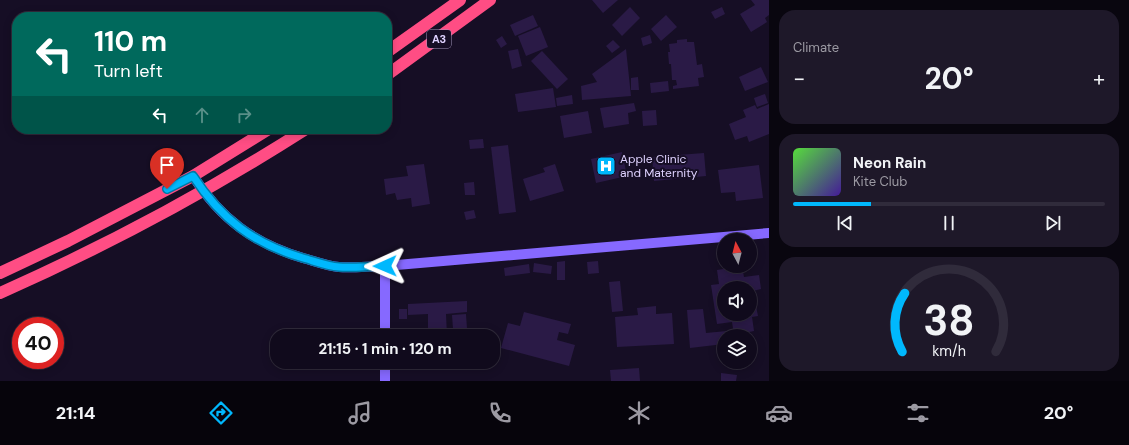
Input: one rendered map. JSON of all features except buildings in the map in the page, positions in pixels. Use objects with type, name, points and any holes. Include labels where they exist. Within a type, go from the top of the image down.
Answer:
[{"type":"highway","name":"A3","points":[[392,48],[460,0]]},
{"type":"highway","name":"A3","points":[[392,72],[490,0]]},
{"type":"highway","points":[[0,273],[68,241],[193,176],[261,134]]},
{"type":"highway","points":[[0,293],[40,275],[204,192],[298,134]]},
{"type":"street","points":[[193,176],[204,192],[229,219],[244,232],[283,252],[338,267],[385,266],[769,233]]},
{"type":"street","points":[[385,266],[385,329]]},
{"type":"street","points":[[385,369],[385,381]]},
{"type":"place","name":"Apple Clinic and Maternity","points":[[606,166]]},
{"type":"route","points":[[167,189],[193,176],[204,192],[229,219],[244,232],[262,243],[283,252],[338,267],[385,266]]}]
